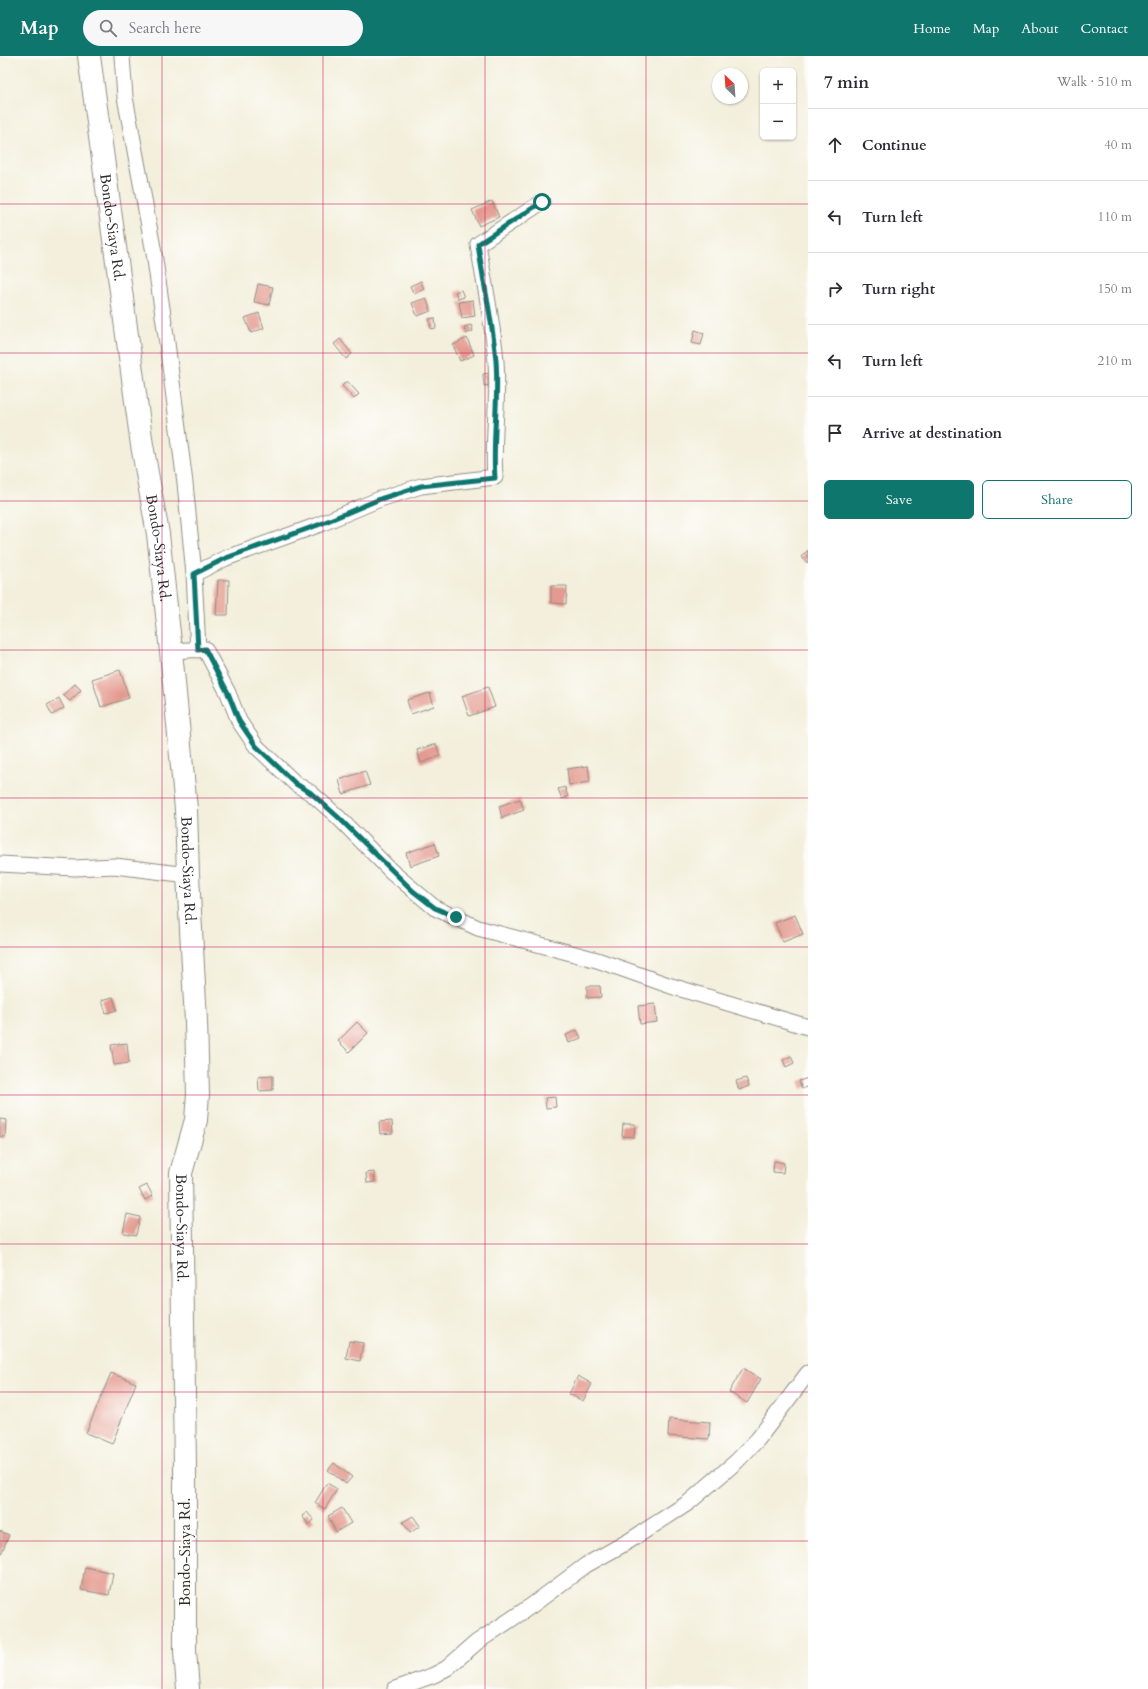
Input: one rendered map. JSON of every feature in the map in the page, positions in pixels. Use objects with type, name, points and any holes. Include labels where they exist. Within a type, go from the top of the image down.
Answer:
[{"type":"highway","name":"Bondo-Siaya Rd.","points":[[89,56],[142,445],[158,534],[186,809],[198,1094],[196,1120],[182,1173],[185,1651],[188,1689]]},
{"type":"street","points":[[122,56],[125,97],[154,253],[185,483],[194,574],[198,650]]},
{"type":"street","points":[[194,574],[226,558],[318,525],[380,499],[421,486],[495,478],[494,463],[498,408],[496,362],[478,244],[542,202]]},
{"type":"street","points":[[171,651],[205,649],[228,693],[239,721],[256,746],[296,784],[311,793],[338,817],[413,891],[435,908],[478,928],[597,960],[671,986],[808,1027]]},
{"type":"street","points":[[0,864],[67,868],[115,866],[188,875]]},
{"type":"street","points":[[395,1689],[447,1668],[477,1642],[531,1606],[586,1565],[688,1503],[737,1461],[758,1439],[808,1373]]},
{"type":"building","points":[[492,201],[499,217],[479,226],[472,210]]},
{"type":"building","points":[[421,281],[424,289],[414,294],[410,286]]},
{"type":"building","points":[[258,284],[273,287],[269,305],[254,302]]},
{"type":"building","points":[[461,290],[464,297],[458,299],[455,292]]},
{"type":"building","points":[[426,298],[431,311],[417,316],[412,303]]},
{"type":"building","points":[[473,300],[475,316],[462,318],[459,302]]},
{"type":"building","points":[[259,313],[264,328],[251,333],[245,318]]},
{"type":"building","points":[[435,318],[436,328],[431,329],[429,319]]},
{"type":"building","points":[[471,325],[473,331],[466,334],[464,327]]},
{"type":"building","points":[[695,330],[704,333],[701,345],[692,343]]},
{"type":"building","points":[[467,338],[474,355],[460,361],[453,345]]},
{"type":"building","points":[[340,339],[352,354],[346,359],[334,344]]},
{"type":"building","points":[[490,373],[491,385],[484,386],[483,374]]},
{"type":"building","points":[[347,381],[359,394],[354,399],[342,386]]},
{"type":"building","points":[[808,550],[808,563],[801,557]]},
{"type":"building","points":[[218,580],[229,580],[228,615],[216,615]]},
{"type":"building","points":[[551,586],[567,586],[566,604],[551,603]]},
{"type":"building","points":[[120,670],[129,698],[101,707],[92,679]]},
{"type":"building","points":[[75,684],[81,690],[70,701],[63,695]]},
{"type":"building","points":[[488,687],[495,707],[469,716],[462,696]]},
{"type":"building","points":[[430,693],[434,706],[411,714],[407,700]]},
{"type":"building","points":[[59,698],[64,708],[52,715],[47,705]]},
{"type":"building","points":[[436,744],[440,756],[421,763],[417,750]]},
{"type":"building","points":[[588,766],[590,782],[569,785],[567,769]]},
{"type":"building","points":[[365,771],[370,785],[343,794],[339,780]]},
{"type":"building","points":[[565,787],[568,797],[562,799],[558,789]]},
{"type":"building","points":[[520,799],[524,810],[502,818],[499,806]]},
{"type":"building","points":[[435,843],[439,856],[410,866],[406,853]]},
{"type":"building","points":[[795,915],[803,934],[783,942],[775,923]]},
{"type":"building","points":[[587,986],[600,986],[601,997],[587,998]]},
{"type":"building","points":[[113,997],[117,1010],[106,1013],[102,1000]]},
{"type":"building","points":[[655,1004],[657,1022],[640,1024],[638,1006]]},
{"type":"building","points":[[357,1022],[368,1033],[349,1052],[338,1041]]},
{"type":"building","points":[[577,1030],[581,1038],[569,1043],[566,1035]]},
{"type":"building","points":[[127,1043],[129,1063],[114,1065],[111,1045]]},
{"type":"building","points":[[791,1056],[794,1063],[786,1067],[783,1060]]},
{"type":"building","points":[[273,1076],[273,1090],[259,1091],[258,1077]]},
{"type":"building","points":[[746,1078],[749,1086],[739,1090],[736,1081]]},
{"type":"building","points":[[808,1078],[808,1086],[802,1089],[799,1081]]},
{"type":"building","points":[[555,1097],[556,1107],[546,1108],[545,1098]]},
{"type":"building","points":[[0,1119],[6,1120],[5,1137],[0,1137]]},
{"type":"building","points":[[392,1121],[393,1133],[380,1134],[379,1122]]},
{"type":"building","points":[[623,1124],[635,1124],[634,1137],[622,1136]]},
{"type":"building","points":[[774,1161],[784,1163],[783,1173],[773,1172]]},
{"type":"building","points":[[374,1172],[375,1182],[367,1183],[366,1173]]},
{"type":"building","points":[[147,1185],[153,1196],[145,1200],[139,1189]]},
{"type":"building","points":[[127,1214],[140,1217],[136,1235],[123,1233]]},
{"type":"building","points":[[349,1341],[363,1343],[360,1361],[346,1358]]},
{"type":"building","points":[[743,1368],[761,1379],[747,1403],[729,1392]]},
{"type":"building","points":[[111,1373],[136,1383],[112,1444],[86,1433]]},
{"type":"building","points":[[578,1376],[592,1384],[583,1401],[569,1394]]},
{"type":"building","points":[[669,1419],[710,1422],[709,1439],[668,1436]]},
{"type":"building","points":[[334,1463],[352,1477],[346,1484],[328,1470]]},
{"type":"building","points":[[327,1483],[337,1489],[325,1509],[315,1503]]},
{"type":"building","points":[[342,1508],[351,1523],[336,1532],[328,1516]]},
{"type":"building","points":[[307,1512],[314,1520],[309,1525],[302,1516]]},
{"type":"building","points":[[413,1516],[420,1526],[410,1533],[403,1522]]},
{"type":"building","points":[[0,1531],[9,1535],[1,1554],[0,1554]]},
{"type":"building","points":[[85,1567],[113,1573],[109,1595],[81,1590]]},
{"type":"route","points":[[456,917],[435,908],[413,891],[391,871],[338,817],[311,793],[296,784],[256,746],[239,721],[220,676],[205,649],[198,650],[193,591],[194,574],[210,567],[216,562],[318,525],[380,499],[421,486],[459,480],[495,478],[495,428],[498,408],[496,362],[493,333],[478,244],[542,202]]}]
